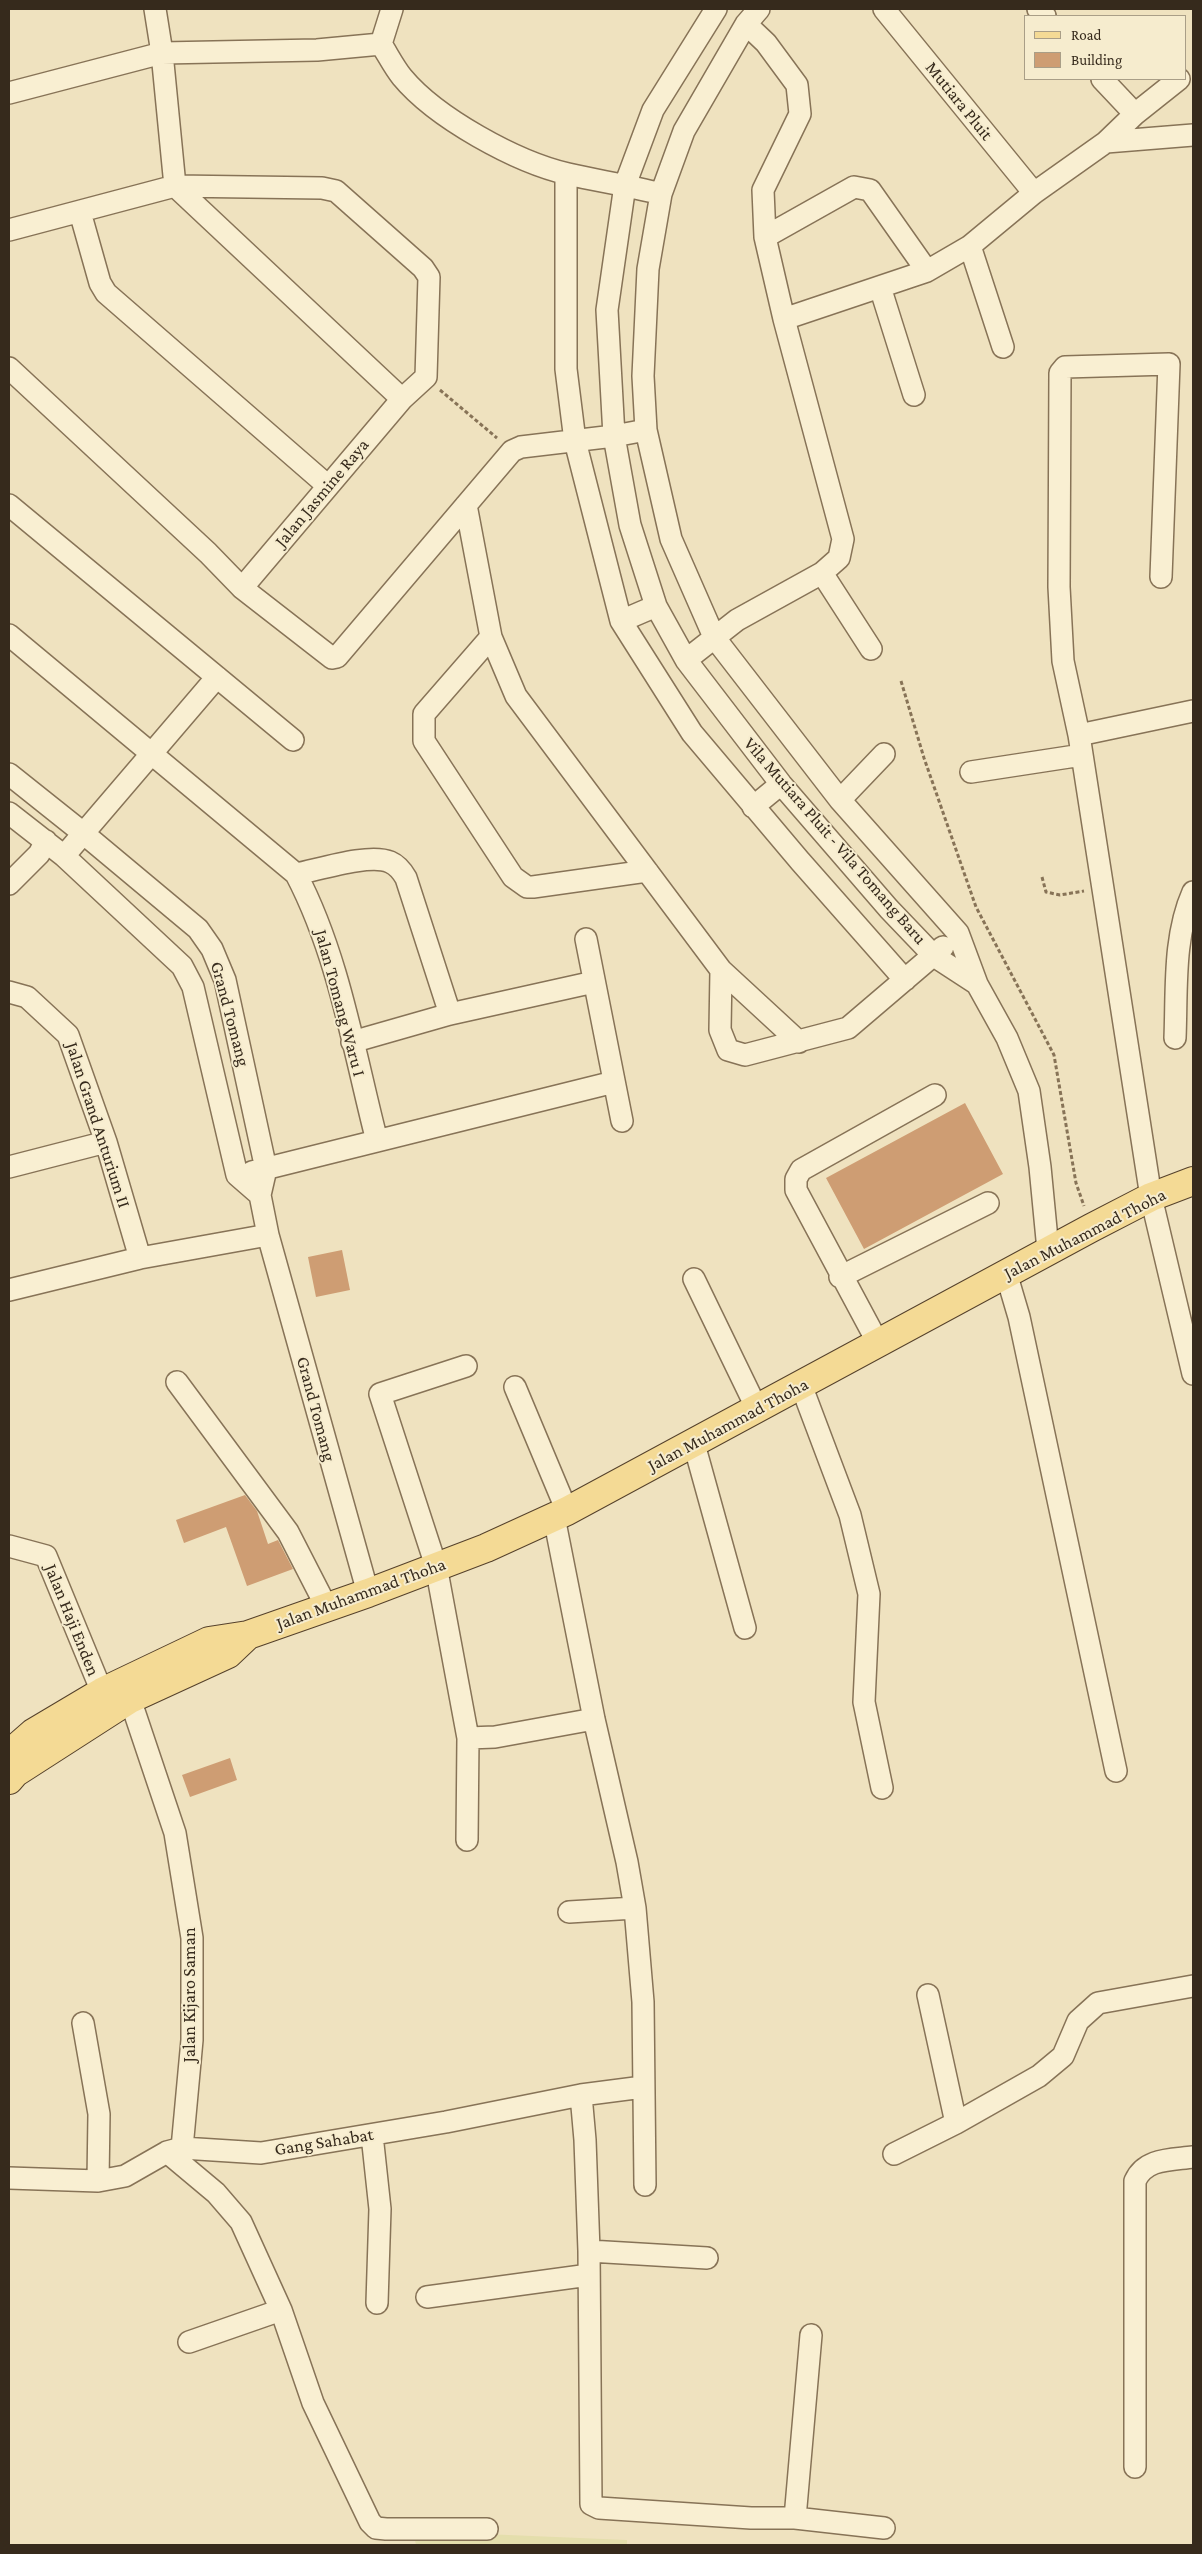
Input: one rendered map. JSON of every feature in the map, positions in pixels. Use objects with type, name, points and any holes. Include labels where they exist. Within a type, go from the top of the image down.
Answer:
[{"type":"main road","name":"Jalan Muhammad Thoha","points":[[9,1754],[33,1733],[102,1692],[209,1640],[248,1635],[368,1594],[486,1548],[561,1514],[694,1444],[1048,1250],[1151,1197],[1193,1181]]},
{"type":"main road","name":"Jalan Muhammad Thoha","points":[[9,1780],[15,1773],[130,1699],[228,1654],[248,1635]]},
{"type":"street","points":[[155,9],[162,53],[175,186],[402,399]]},
{"type":"street","points":[[392,9],[382,44],[402,76],[428,102],[510,154],[566,174],[661,194]]},
{"type":"street","name":"Vila Mutiara Pluit - Vila Tomang Baru","points":[[716,9],[654,110],[625,185],[607,310],[614,436],[630,525],[656,606],[686,660],[781,784],[889,909],[934,956],[976,984]]},
{"type":"street","name":"Mutiara Pluit","points":[[884,9],[1034,193]]},
{"type":"street","points":[[686,660],[737,620],[822,572],[839,558],[843,539],[784,319],[765,237],[763,190],[800,114],[797,85],[766,43],[752,16]]},
{"type":"street","name":"Vila Mutiara Pluit - Vila Tomang Baru","points":[[752,16],[684,131],[661,194],[648,269],[643,376],[646,430],[671,539],[714,637],[840,800],[958,933],[976,984],[1007,1038],[1029,1091],[1040,1167],[1048,1250]]},
{"type":"street","points":[[9,92],[162,53],[317,50],[382,44]]},
{"type":"street","points":[[1103,80],[1135,114]]},
{"type":"street","points":[[784,319],[927,271],[970,246],[1034,193],[1106,142],[1135,114],[1177,80]]},
{"type":"street","points":[[1106,142],[1193,135]]},
{"type":"street","points":[[566,174],[566,370],[575,441],[621,621],[692,733],[753,807],[906,980]]},
{"type":"street","points":[[9,230],[175,186],[322,188],[336,191],[347,198],[424,268],[429,277],[426,377]]},
{"type":"street","points":[[765,237],[854,187],[870,190],[927,271]]},
{"type":"street","points":[[80,212],[100,283],[106,293],[328,486]]},
{"type":"street","points":[[970,246],[1003,347]]},
{"type":"street","points":[[880,287],[914,395]]},
{"type":"street","points":[[1161,577],[1169,364],[1066,366],[1060,373],[1059,586],[1063,661],[1081,745],[1151,1197],[1193,1374]]},
{"type":"street","points":[[9,368],[208,553],[242,588],[332,658],[337,657],[512,451],[521,447],[614,436],[646,430]]},
{"type":"street","name":"Jalan Jasmine Raya","points":[[242,588],[402,399],[426,377]]},
{"type":"street","points":[[9,505],[293,740]]},
{"type":"street","points":[[466,505],[491,636],[516,696],[721,970],[798,1042]]},
{"type":"street","points":[[822,572],[871,649]]},
{"type":"street","points":[[621,621],[656,606]]},
{"type":"street","name":"Jalan Tomang Waru I","points":[[9,635],[296,874],[312,905],[335,970],[377,1141]]},
{"type":"street","points":[[491,636],[424,714],[424,741],[513,877],[527,887],[533,887],[646,871]]},
{"type":"street","points":[[64,856],[216,677]]},
{"type":"street","points":[[971,772],[1081,745],[1193,711]]},
{"type":"street","points":[[840,800],[884,754]]},
{"type":"street","name":"Grand Tomang","points":[[9,774],[83,832],[198,929],[212,948],[225,980],[266,1169],[260,1195],[268,1235],[368,1594]]},
{"type":"street","points":[[753,807],[781,784]]},
{"type":"street","name":"Grand Tomang","points":[[9,813],[64,856],[182,966],[193,987],[237,1174]]},
{"type":"street","points":[[9,884],[38,854],[46,841]]},
{"type":"street","points":[[296,874],[373,859],[392,862],[400,869],[406,878],[450,1014]]},
{"type":"street","points":[[1175,1038],[1178,959],[1185,910],[1193,892]]},
{"type":"street","points":[[721,970],[720,1030],[728,1050],[745,1055],[848,1028],[934,956],[958,933]]},
{"type":"street","points":[[586,939],[622,1121]]},
{"type":"street","points":[[352,1042],[450,1014],[594,982]]},
{"type":"street","name":"Jalan Grand Anturium II","points":[[9,992],[27,996],[68,1035],[106,1142],[140,1258]]},
{"type":"street","points":[[237,1174],[266,1169],[614,1082]]},
{"type":"street","points":[[878,1344],[840,1277],[796,1190],[796,1179],[802,1170],[935,1094]]},
{"type":"street","points":[[9,1166],[106,1142]]},
{"type":"street","points":[[237,1174],[260,1195]]},
{"type":"street","points":[[840,1277],[988,1203]]},
{"type":"street","points":[[9,1290],[140,1258],[268,1235]]},
{"type":"street","points":[[1006,1274],[1019,1317],[1116,1771]]},
{"type":"street","points":[[694,1279],[757,1409]]},
{"type":"street","points":[[466,1366],[380,1394],[436,1566],[468,1738],[467,1840]]},
{"type":"street","points":[[177,1382],[288,1532],[327,1608]]},
{"type":"street","points":[[801,1385],[850,1515],[869,1594],[864,1702],[882,1788]]},
{"type":"street","points":[[515,1387],[561,1514],[594,1719],[627,1862],[635,1908],[643,2002],[646,2185]]},
{"type":"street","points":[[694,1444],[745,1628]]},
{"type":"street","name":"Jalan Haji Enden","points":[[9,1546],[46,1556],[102,1692]]},
{"type":"street","name":"Jalan Kijaro Saman","points":[[130,1699],[175,1833],[192,1938],[192,2040],[175,2150]]},
{"type":"street","points":[[468,1738],[495,1737],[594,1719]]},
{"type":"street","points":[[569,1912],[635,1908]]},
{"type":"street","points":[[894,2154],[956,2123],[1045,2071],[1063,2056],[1078,2021],[1098,2003],[1193,1986]]},
{"type":"street","points":[[928,1995],[956,2123]]},
{"type":"street","points":[[83,2023],[99,2114],[98,2181]]},
{"type":"street","name":"Gang Sahabat","points":[[175,2150],[261,2153],[372,2135],[581,2095],[644,2087]]},
{"type":"street","points":[[581,2095],[586,2140],[589,2251],[591,2504],[599,2508],[751,2518],[795,2518],[884,2528]]},
{"type":"street","points":[[372,2135],[380,2209],[377,2303]]},
{"type":"street","points":[[9,2178],[98,2181],[125,2176],[175,2150],[241,2222],[281,2310],[314,2403],[370,2522],[376,2528],[386,2529],[487,2529]]},
{"type":"street","points":[[1135,2467],[1135,2181],[1139,2172],[1148,2164],[1193,2157]]},
{"type":"street","points":[[589,2251],[707,2258]]},
{"type":"street","points":[[427,2297],[589,2275]]},
{"type":"street","points":[[189,2342],[281,2310]]},
{"type":"street","points":[[795,2518],[811,2335]]},
{"type":"path","points":[[426,377],[512,451]]},
{"type":"path","points":[[901,681],[924,758],[976,907],[1054,1054],[1076,1183],[1091,1228]]},
{"type":"path","points":[[1042,877],[1046,892],[1060,895],[1104,887]]},
{"type":"shaded area","points":[[413,2531],[627,2540],[627,2545],[416,2545]]},
{"type":"building","points":[[965,1103],[1003,1174],[864,1249],[826,1178]]},
{"type":"building","points":[[342,1250],[350,1290],[316,1297],[308,1257]]},
{"type":"building","points":[[245,1495],[257,1511],[268,1544],[278,1540],[293,1569],[247,1586],[226,1527],[184,1543],[176,1520]]},
{"type":"building","points":[[230,1758],[237,1780],[190,1797],[182,1775]]}]
